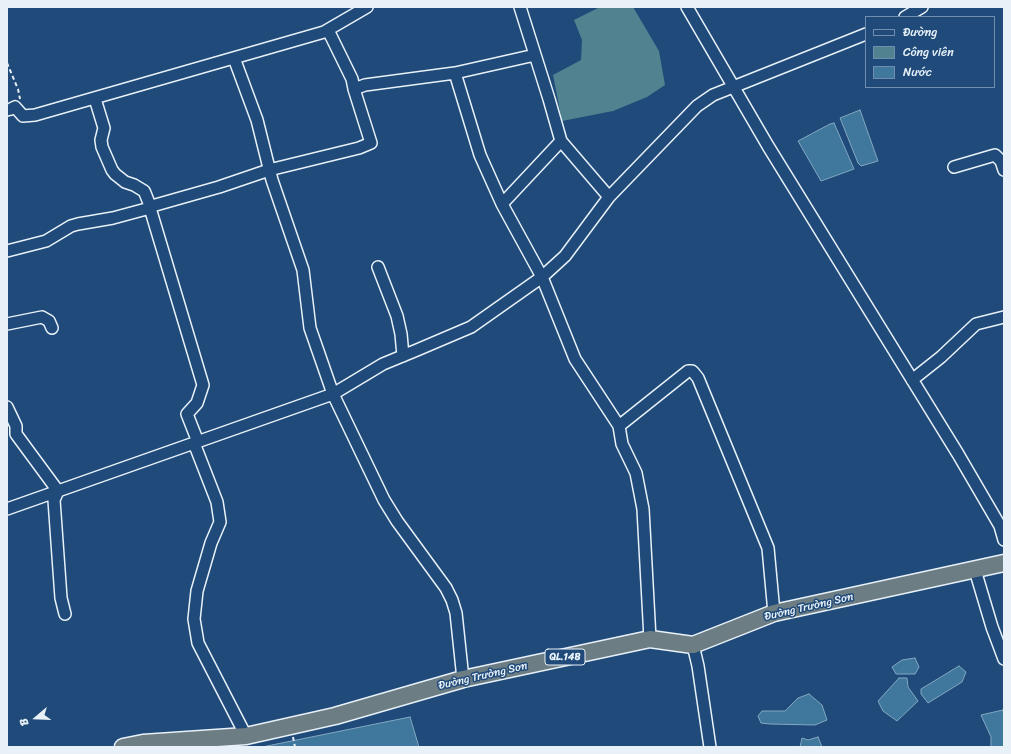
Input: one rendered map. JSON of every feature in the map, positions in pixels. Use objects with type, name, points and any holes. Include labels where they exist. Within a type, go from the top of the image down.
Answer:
[{"type":"highway","name":"Đường Trường Sơn","points":[[123,747],[246,736],[334,716],[463,679],[650,639],[693,645],[774,613],[1004,563]]},
{"type":"street","points":[[7,110],[15,106],[23,116],[35,115],[324,32],[367,7]]},
{"type":"street","points":[[520,7],[561,142],[609,197]]},
{"type":"street","points":[[687,7],[768,146],[958,454],[1000,526],[1004,540]]},
{"type":"street","points":[[907,16],[922,7]]},
{"type":"street","points":[[7,251],[46,241],[71,226],[113,218],[150,208],[152,206],[220,187],[269,170],[371,144],[352,79],[328,30]]},
{"type":"street","points":[[7,509],[333,394],[384,364],[471,327],[542,277],[565,256],[609,197],[697,106],[713,95],[865,34]]},
{"type":"street","points":[[354,89],[365,85],[455,73],[535,56]]},
{"type":"street","points":[[234,58],[257,120],[272,180],[303,270],[310,328],[333,394],[384,500],[397,521],[446,588],[452,600],[456,613],[463,679]]},
{"type":"street","points":[[455,73],[480,155],[502,204],[542,277],[575,360],[618,426],[622,444],[636,473],[643,509],[650,639]]},
{"type":"street","points":[[94,98],[104,128],[102,147],[112,170],[125,182],[134,185],[145,193],[203,385],[197,403],[187,414],[217,502],[220,522],[211,543],[197,591],[194,620],[198,643],[246,736]]},
{"type":"street","points":[[502,204],[561,142]]},
{"type":"street","points":[[954,167],[995,155],[1001,161],[1004,170]]},
{"type":"street","points":[[378,267],[396,316],[401,334],[403,356]]},
{"type":"street","points":[[7,324],[42,317],[49,321],[52,328]]},
{"type":"street","points":[[912,380],[941,357],[976,324],[1004,317]]},
{"type":"street","points":[[618,426],[688,371],[692,371],[694,373],[698,378],[768,548],[774,613]]},
{"type":"street","points":[[7,407],[16,426],[16,434],[58,491]]},
{"type":"street","points":[[58,491],[54,500],[61,598],[65,614]]},
{"type":"street","points":[[975,570],[992,627],[1004,658]]},
{"type":"street","points":[[693,645],[698,666],[710,747]]},
{"type":"path","points":[[7,63],[18,89],[23,116]]},
{"type":"green space","points":[[600,7],[633,7],[659,51],[665,85],[647,97],[613,111],[562,121],[553,75],[581,60],[582,40],[574,20]]},
{"type":"water","points":[[860,110],[878,161],[861,166],[858,163],[840,118]]},
{"type":"water","points":[[834,123],[854,169],[821,181],[798,141]]},
{"type":"water","points":[[915,658],[919,667],[915,674],[896,674],[892,667],[902,660]]},
{"type":"water","points":[[959,666],[966,672],[962,682],[928,703],[921,694],[921,689]]},
{"type":"water","points":[[899,678],[907,678],[908,687],[918,701],[897,721],[883,711],[878,701]]},
{"type":"water","points":[[809,694],[822,705],[827,720],[815,725],[761,723],[758,716],[762,711],[785,711],[798,698]]},
{"type":"water","points":[[1003,710],[1004,747],[991,747],[991,737],[981,715]]},
{"type":"water","points":[[410,717],[419,747],[262,747]]},
{"type":"water","points":[[818,737],[822,747],[800,747],[802,738],[808,740]]}]
